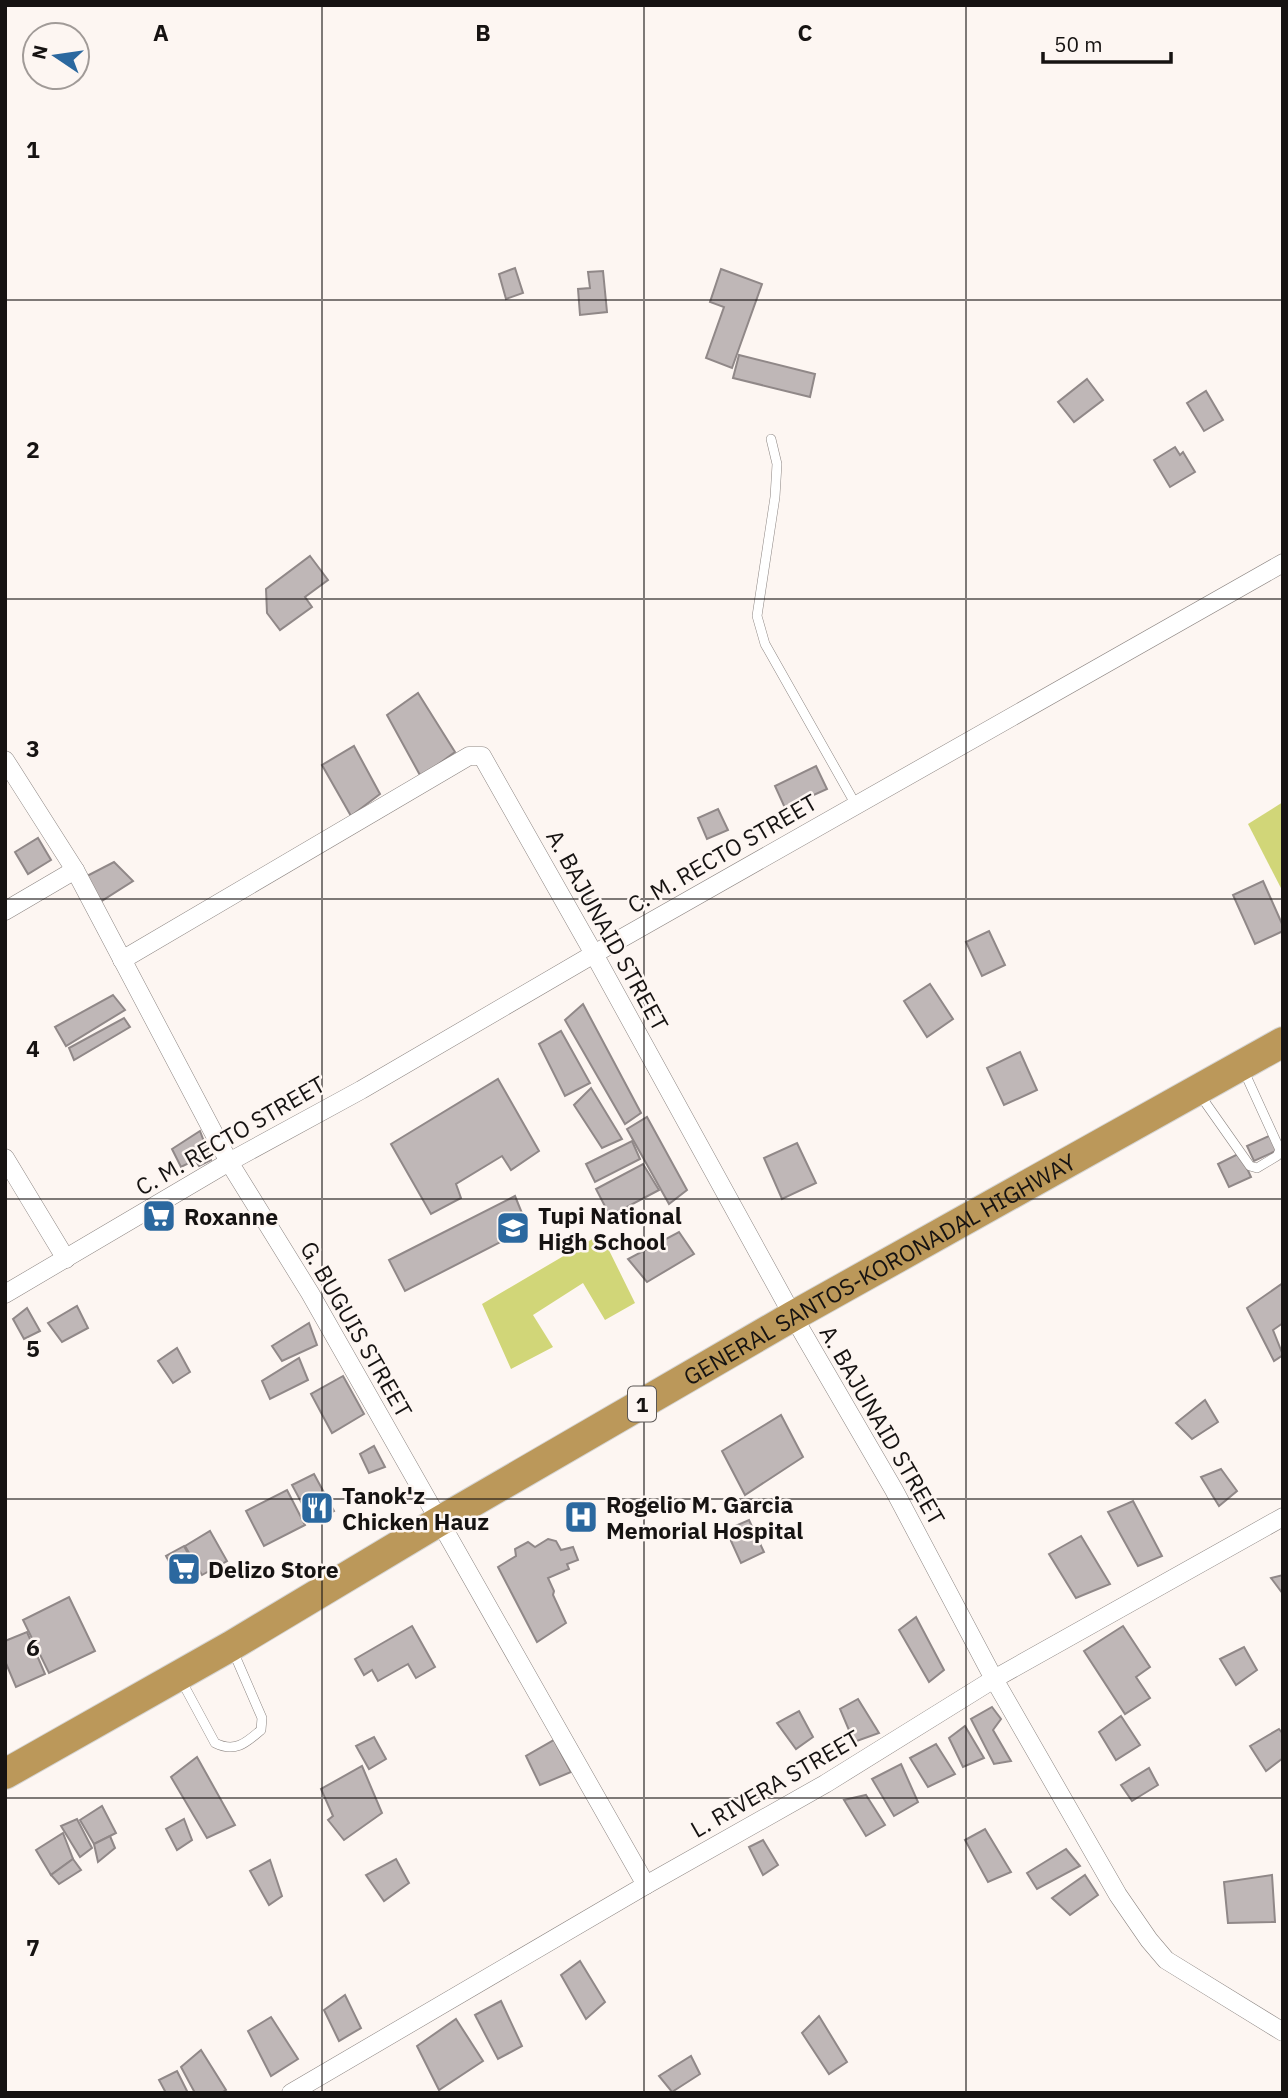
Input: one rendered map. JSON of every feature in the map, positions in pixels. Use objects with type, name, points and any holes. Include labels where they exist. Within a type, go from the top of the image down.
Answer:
[{"type":"highway","name":"GENERAL SANTOS-KORONADAL HIGHWAY","points":[[5,1774],[230,1646],[793,1316],[1283,1042]]},
{"type":"street","name":"C. M. RECTO STREET","points":[[5,1294],[229,1162],[361,1090],[594,954],[1283,563]]},
{"type":"street","name":"A. BAJUNAID STREET","points":[[122,960],[469,756],[478,755],[484,759],[793,1316],[894,1490],[994,1679],[1133,1920],[1166,1959],[1283,2032]]},
{"type":"street","name":"G. BUGUIS STREET","points":[[5,760],[75,870],[229,1162],[310,1293],[646,1885]]},
{"type":"street","points":[[5,911],[75,870]]},
{"type":"street","points":[[5,1158],[66,1259]]},
{"type":"street","name":"L. RIVERA STREET","points":[[292,2093],[646,1885],[825,1784],[994,1679],[1283,1517]]},
{"type":"lane","points":[[771,439],[777,464],[775,496],[757,616],[765,644],[856,805]]},
{"type":"lane","points":[[1197,1091],[1250,1166],[1257,1168],[1278,1156],[1280,1150],[1241,1065]]},
{"type":"lane","points":[[178,1674],[215,1743],[232,1748],[243,1745],[261,1731],[262,1718],[230,1646]]},
{"type":"green space","points":[[1283,802],[1283,892],[1248,824]]},
{"type":"green space","points":[[601,1234],[635,1303],[605,1320],[583,1283],[533,1315],[553,1347],[511,1369],[482,1304]]},
{"type":"building","points":[[515,268],[523,293],[506,299],[499,274]]},
{"type":"building","points":[[721,269],[762,284],[732,368],[706,358],[724,307],[710,302]]},
{"type":"building","points":[[603,271],[607,312],[580,315],[578,289],[590,288],[588,272]]},
{"type":"building","points":[[739,355],[815,374],[810,397],[733,378]]},
{"type":"building","points":[[1087,379],[1103,400],[1074,422],[1058,402]]},
{"type":"building","points":[[1206,391],[1223,420],[1204,431],[1187,403]]},
{"type":"building","points":[[1175,447],[1180,455],[1183,452],[1195,472],[1170,487],[1154,460]]},
{"type":"building","points":[[310,556],[328,580],[305,597],[312,607],[280,630],[267,613],[266,589]]},
{"type":"building","points":[[418,693],[455,752],[421,777],[387,715]]},
{"type":"building","points":[[354,746],[380,794],[351,816],[322,765]]},
{"type":"building","points":[[816,766],[827,789],[785,808],[775,786]]},
{"type":"building","points":[[718,809],[728,830],[707,839],[698,818]]},
{"type":"building","points":[[38,838],[51,860],[28,874],[15,852]]},
{"type":"building","points":[[114,862],[133,881],[100,902],[85,877]]},
{"type":"building","points":[[1263,881],[1283,931],[1255,944],[1233,895]]},
{"type":"building","points":[[989,931],[1005,965],[982,976],[966,942]]},
{"type":"building","points":[[930,984],[953,1019],[927,1037],[904,1001]]},
{"type":"building","points":[[113,995],[125,1010],[66,1046],[55,1027]]},
{"type":"building","points":[[583,1004],[641,1113],[625,1124],[565,1020]]},
{"type":"building","points":[[124,1018],[130,1027],[74,1060],[69,1048]]},
{"type":"building","points":[[561,1031],[590,1083],[565,1096],[539,1044]]},
{"type":"building","points":[[1020,1052],[1037,1090],[1004,1105],[987,1068]]},
{"type":"building","points":[[498,1079],[539,1151],[511,1170],[502,1156],[456,1184],[461,1198],[431,1214],[391,1144]]},
{"type":"building","points":[[591,1088],[622,1139],[602,1148],[574,1105]]},
{"type":"building","points":[[647,1117],[687,1190],[669,1204],[627,1129]]},
{"type":"building","points":[[200,1131],[211,1160],[199,1166],[195,1160],[181,1167],[172,1149]]},
{"type":"building","points":[[1271,1135],[1278,1150],[1254,1161],[1247,1146]]},
{"type":"building","points":[[632,1141],[640,1159],[595,1182],[586,1164]]},
{"type":"building","points":[[797,1143],[816,1183],[782,1199],[764,1158]]},
{"type":"building","points":[[1240,1153],[1251,1177],[1229,1187],[1218,1164]]},
{"type":"building","points":[[643,1164],[659,1190],[610,1216],[596,1189]]},
{"type":"building","points":[[515,1196],[528,1228],[405,1291],[389,1260]]},
{"type":"building","points":[[679,1232],[694,1254],[647,1282],[628,1259]]},
{"type":"building","points":[[1283,1283],[1283,1323],[1273,1330],[1283,1355],[1274,1361],[1247,1308]]},
{"type":"building","points":[[77,1306],[88,1328],[62,1342],[48,1323]]},
{"type":"building","points":[[27,1308],[40,1331],[24,1339],[13,1319]]},
{"type":"building","points":[[309,1323],[317,1345],[282,1361],[272,1346]]},
{"type":"building","points":[[177,1348],[190,1372],[173,1383],[158,1361]]},
{"type":"building","points":[[299,1358],[308,1380],[270,1399],[262,1381]]},
{"type":"building","points":[[343,1376],[364,1414],[332,1433],[311,1394]]},
{"type":"building","points":[[1205,1400],[1218,1422],[1192,1439],[1176,1423]]},
{"type":"building","points":[[781,1415],[803,1457],[745,1495],[722,1451]]},
{"type":"building","points":[[374,1446],[385,1467],[369,1473],[360,1454]]},
{"type":"building","points":[[1221,1469],[1237,1491],[1219,1506],[1201,1477]]},
{"type":"building","points":[[314,1474],[334,1511],[312,1522],[292,1485]]},
{"type":"building","points":[[287,1490],[305,1525],[264,1546],[246,1511]]},
{"type":"building","points":[[1133,1501],[1162,1556],[1138,1566],[1108,1512]]},
{"type":"building","points":[[749,1520],[764,1552],[741,1563],[726,1530]]},
{"type":"building","points":[[210,1531],[227,1561],[202,1575],[185,1546]]},
{"type":"building","points":[[1081,1536],[1110,1584],[1076,1598],[1049,1554]]},
{"type":"building","points":[[548,1539],[556,1541],[561,1550],[573,1547],[578,1560],[567,1564],[569,1569],[548,1578],[566,1623],[537,1642],[498,1567],[516,1556],[515,1549],[528,1542],[535,1547]]},
{"type":"building","points":[[184,1546],[198,1572],[180,1582],[166,1556]]},
{"type":"building","points":[[1283,1575],[1283,1594],[1271,1578]]},
{"type":"building","points":[[69,1597],[95,1651],[49,1673],[23,1620]]},
{"type":"building","points":[[916,1617],[944,1670],[929,1682],[899,1630]]},
{"type":"building","points":[[412,1626],[435,1667],[416,1678],[408,1664],[378,1681],[372,1670],[364,1675],[355,1659]]},
{"type":"building","points":[[1123,1626],[1150,1667],[1136,1677],[1150,1698],[1125,1714],[1084,1651]]},
{"type":"building","points":[[27,1632],[45,1674],[16,1687],[5,1661],[5,1641]]},
{"type":"building","points":[[1244,1647],[1257,1670],[1236,1685],[1220,1659]]},
{"type":"building","points":[[858,1699],[879,1733],[854,1742],[840,1709]]},
{"type":"building","points":[[992,1707],[1001,1719],[993,1730],[1011,1761],[994,1764],[971,1719]]},
{"type":"building","points":[[799,1711],[813,1737],[796,1749],[777,1723]]},
{"type":"building","points":[[1121,1716],[1140,1745],[1116,1760],[1099,1732]]},
{"type":"building","points":[[965,1726],[984,1758],[963,1767],[949,1738]]},
{"type":"building","points":[[1279,1729],[1283,1734],[1283,1758],[1266,1771],[1250,1746]]},
{"type":"building","points":[[374,1737],[386,1759],[369,1769],[356,1746]]},
{"type":"building","points":[[554,1740],[571,1772],[540,1785],[526,1756]]},
{"type":"building","points":[[936,1744],[955,1774],[928,1787],[910,1758]]},
{"type":"building","points":[[197,1757],[235,1825],[207,1838],[171,1777]]},
{"type":"building","points":[[901,1764],[918,1802],[894,1816],[872,1779]]},
{"type":"building","points":[[362,1766],[382,1813],[344,1840],[328,1820],[333,1816],[321,1789]]},
{"type":"building","points":[[1149,1768],[1158,1785],[1132,1801],[1121,1785]]},
{"type":"building","points":[[866,1795],[885,1825],[866,1836],[844,1800]]},
{"type":"building","points":[[102,1806],[116,1833],[94,1844],[80,1820]]},
{"type":"building","points":[[77,1819],[92,1848],[80,1857],[61,1826]]},
{"type":"building","points":[[184,1819],[192,1840],[177,1850],[166,1829]]},
{"type":"building","points":[[985,1829],[1011,1872],[988,1882],[965,1840]]},
{"type":"building","points":[[63,1833],[73,1859],[51,1875],[36,1850]]},
{"type":"building","points":[[110,1836],[115,1848],[98,1862],[94,1844]]},
{"type":"building","points":[[763,1840],[778,1865],[763,1875],[749,1847]]},
{"type":"building","points":[[1066,1849],[1080,1866],[1037,1889],[1027,1873]]},
{"type":"building","points":[[73,1859],[81,1870],[59,1884],[51,1875]]},
{"type":"building","points":[[396,1859],[409,1883],[384,1901],[366,1875]]},
{"type":"building","points":[[270,1860],[282,1896],[269,1905],[250,1871]]},
{"type":"building","points":[[1085,1875],[1098,1895],[1070,1915],[1052,1898]]},
{"type":"building","points":[[1272,1875],[1275,1922],[1228,1923],[1224,1882]]},
{"type":"building","points":[[580,1961],[605,2002],[586,2019],[561,1975]]},
{"type":"building","points":[[345,1995],[361,2028],[339,2041],[324,2010]]},
{"type":"building","points":[[501,2001],[522,2046],[498,2059],[475,2015]]},
{"type":"building","points":[[819,2016],[847,2062],[829,2074],[802,2033]]},
{"type":"building","points":[[271,2017],[298,2059],[271,2076],[248,2031]]},
{"type":"building","points":[[456,2019],[483,2061],[439,2090],[417,2046]]},
{"type":"building","points":[[201,2050],[226,2090],[221,2093],[195,2093],[181,2067]]},
{"type":"building","points":[[691,2056],[700,2074],[672,2092],[659,2076]]},
{"type":"building","points":[[177,2071],[188,2093],[166,2093],[159,2080]]},
{"type":"place","name":"Roxanne","points":[[159,1216]]},
{"type":"place","name":"Tupi National High School","points":[[513,1228]]},
{"type":"place","name":"Tanok'z Chicken Hauz","points":[[317,1508]]},
{"type":"place","name":"Rogelio M. Garcia Memorial Hospital","points":[[581,1517]]},
{"type":"place","name":"Delizo Store","points":[[184,1569]]}]
